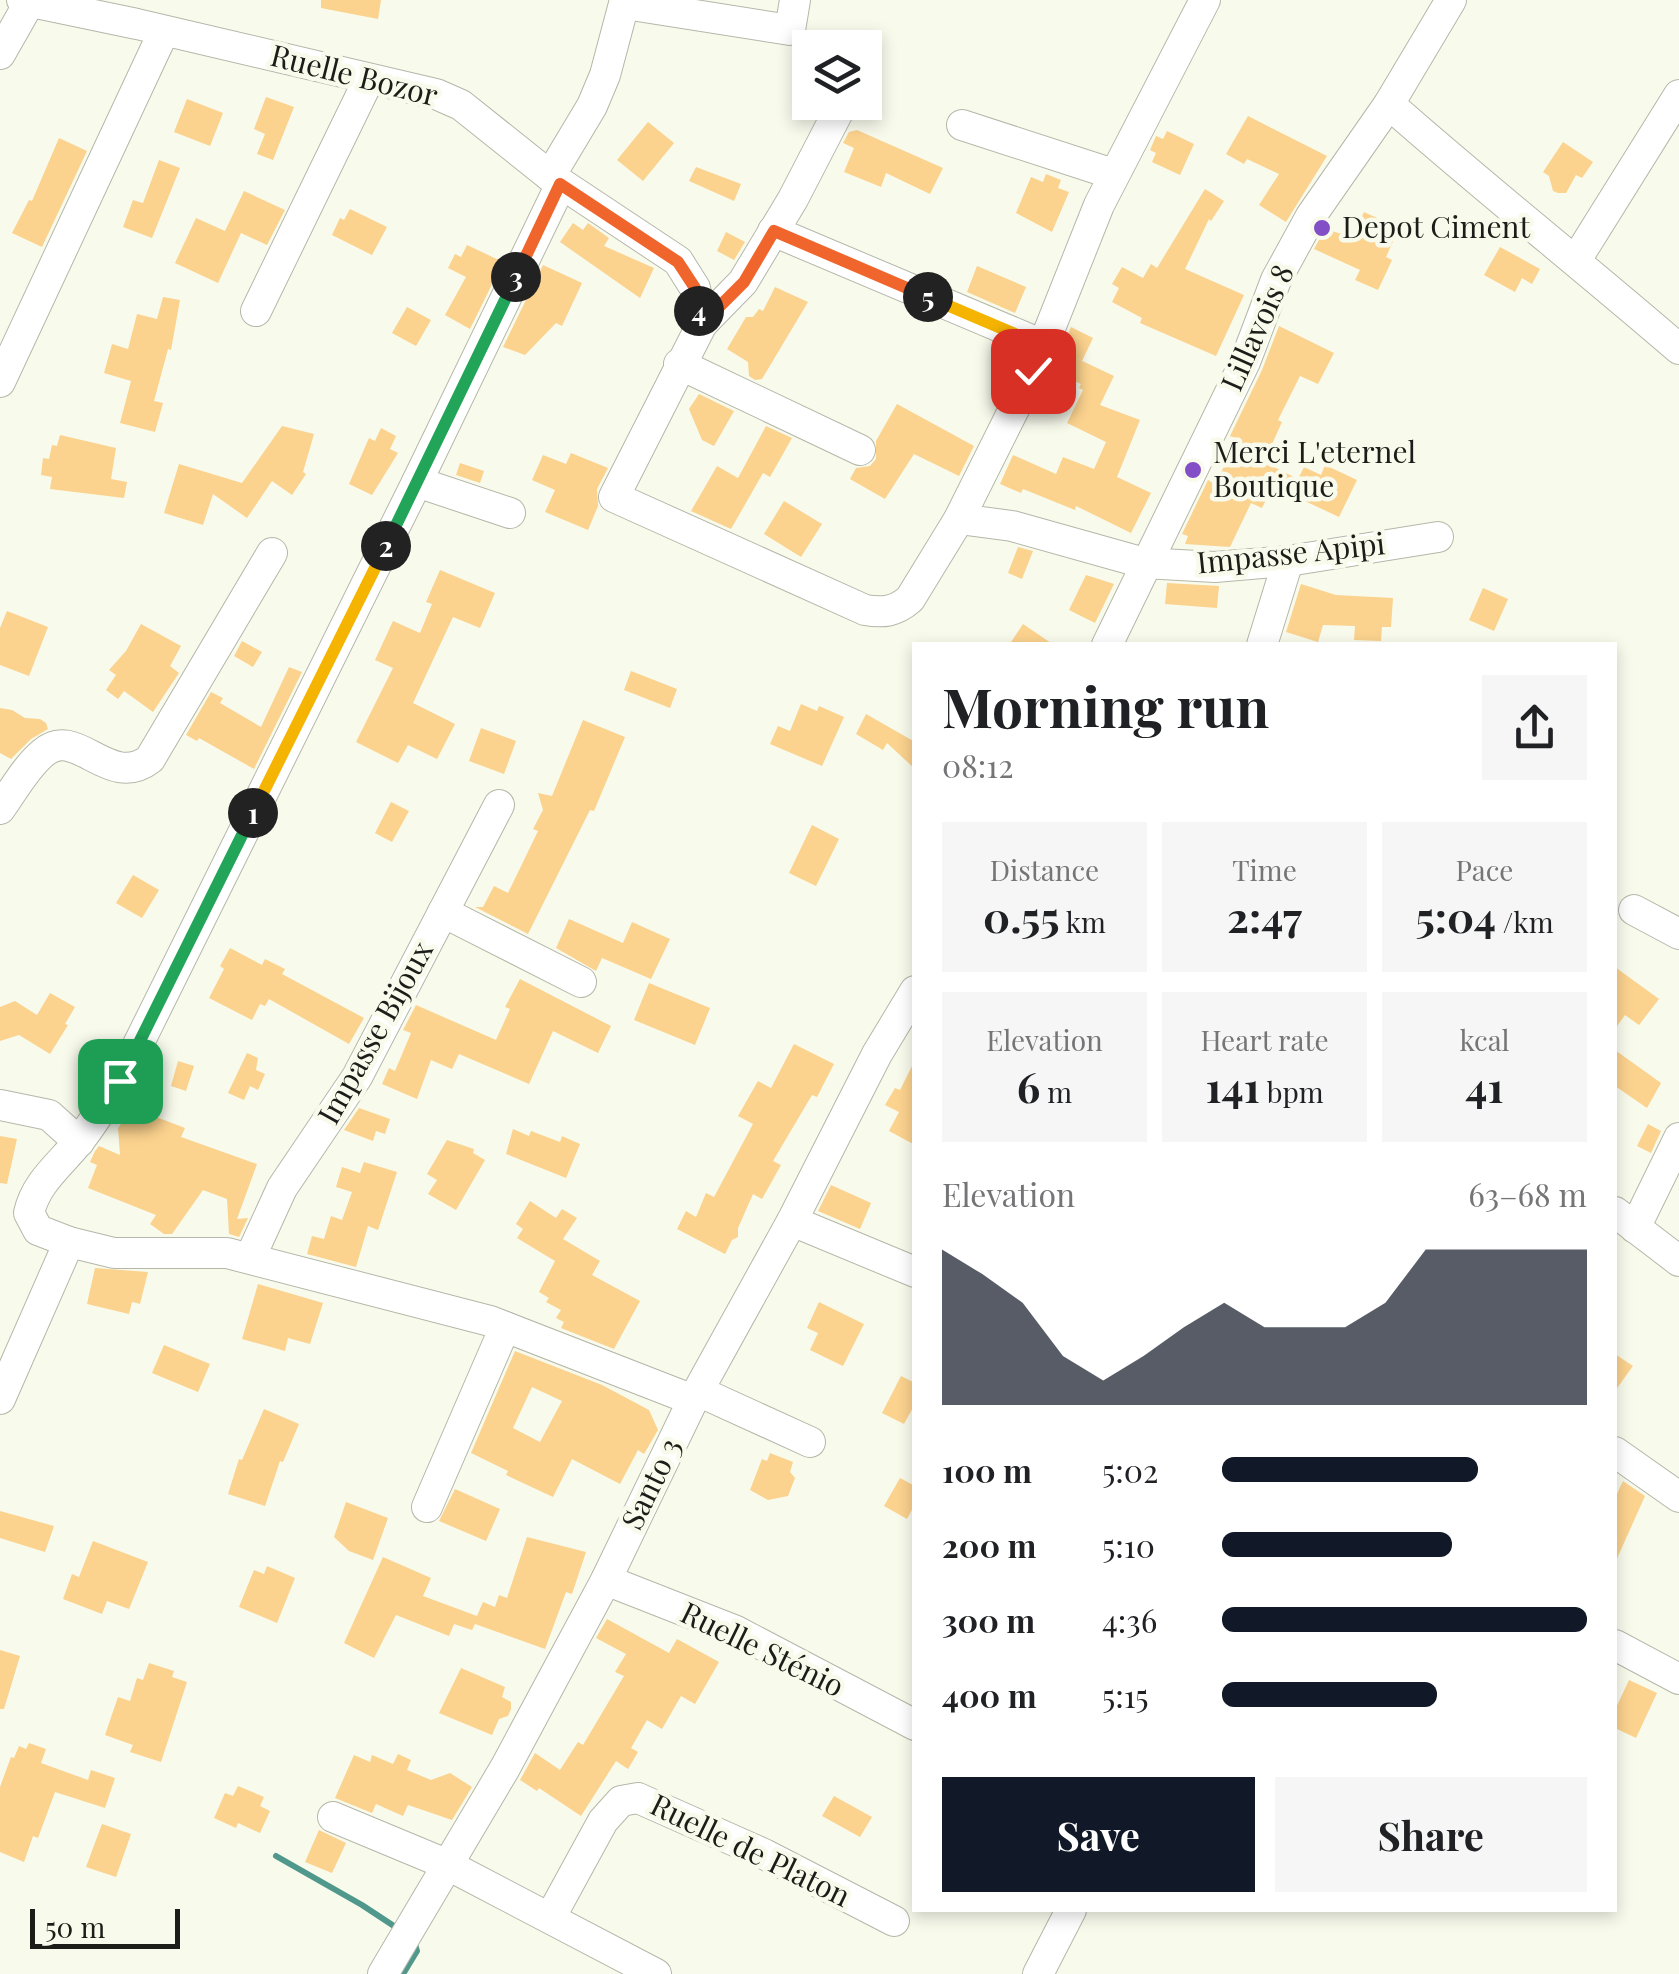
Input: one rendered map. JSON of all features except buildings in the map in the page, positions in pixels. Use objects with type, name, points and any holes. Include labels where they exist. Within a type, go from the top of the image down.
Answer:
[{"type":"street","points":[[796,0],[790,30],[625,2],[592,106],[418,482],[120,1081],[79,1142],[50,1171],[32,1200],[29,1213],[38,1230],[114,1253],[227,1253],[506,1327],[810,1442]]},
{"type":"street","points":[[834,120],[744,282],[702,324],[614,497],[864,610],[882,613],[899,608],[910,599],[960,519],[1043,346],[1113,174],[1204,0]]},
{"type":"street","name":"Lillavois 8","points":[[1144,563],[1245,362],[1276,280],[1311,216],[1389,104],[1451,0]]},
{"type":"street","points":[[0,54],[26,2]]},
{"type":"street","name":"Ruelle Bozor","points":[[26,2],[151,18],[448,98],[555,180],[678,262],[695,288],[702,324]]},
{"type":"street","points":[[0,382],[151,18]]},
{"type":"street","points":[[256,311],[369,78]]},
{"type":"street","points":[[1576,260],[1679,95]]},
{"type":"street","points":[[1389,104],[1679,348]]},
{"type":"street","points":[[962,125],[1113,174]]},
{"type":"street","points":[[774,231],[1043,346]]},
{"type":"street","points":[[680,364],[860,450]]},
{"type":"street","points":[[418,482],[510,514]]},
{"type":"street","name":"Impasse Apipi","points":[[960,519],[1012,526],[1144,563],[1215,567],[1288,561],[1438,537]]},
{"type":"street","points":[[0,809],[44,751],[58,745],[68,745],[123,770],[138,768],[150,759],[272,553]]},
{"type":"street","points":[[1263,642],[1288,561]]},
{"type":"street","points":[[1108,642],[1144,563]]},
{"type":"street","name":"Impasse Bijoux","points":[[250,1258],[282,1188],[357,1078],[499,805]]},
{"type":"street","points":[[1634,910],[1679,934]]},
{"type":"street","points":[[443,912],[582,982]]},
{"type":"street","name":"Santo 3","points":[[383,1974],[506,1768],[606,1580],[696,1396],[877,1054],[912,996]]},
{"type":"street","points":[[0,1105],[49,1115],[79,1142]]},
{"type":"street","points":[[1679,1138],[1625,1220],[1679,1261]]},
{"type":"street","points":[[792,1221],[912,1271]]},
{"type":"street","points":[[0,1399],[69,1242]]},
{"type":"street","points":[[426,1507],[506,1327]]},
{"type":"street","points":[[1617,1453],[1679,1497]]},
{"type":"street","name":"Ruelle Sténio","points":[[606,1580],[736,1631],[912,1722]]},
{"type":"street","points":[[1617,1645],[1679,1678]]},
{"type":"street","name":"Ruelle de Platon","points":[[550,1918],[604,1821],[622,1801],[638,1798],[764,1854],[894,1921]]},
{"type":"street","points":[[333,1816],[446,1864],[656,1974]]},
{"type":"street","points":[[1038,1974],[1070,1912]]},
{"type":"waterway","points":[[276,1856],[400,1930]]},
{"type":"waterway","points":[[403,1974],[417,1951],[414,1941]]},
{"type":"place","name":"Depot Ciment","points":[[1322,228]]},
{"type":"place","name":"Merci L'eternel Boutique","points":[[1193,470]]},
{"type":"route","points":[[120,1081],[418,482],[560,184],[678,262],[695,288],[702,324],[744,282],[774,231],[1043,346],[1033,371]]}]
